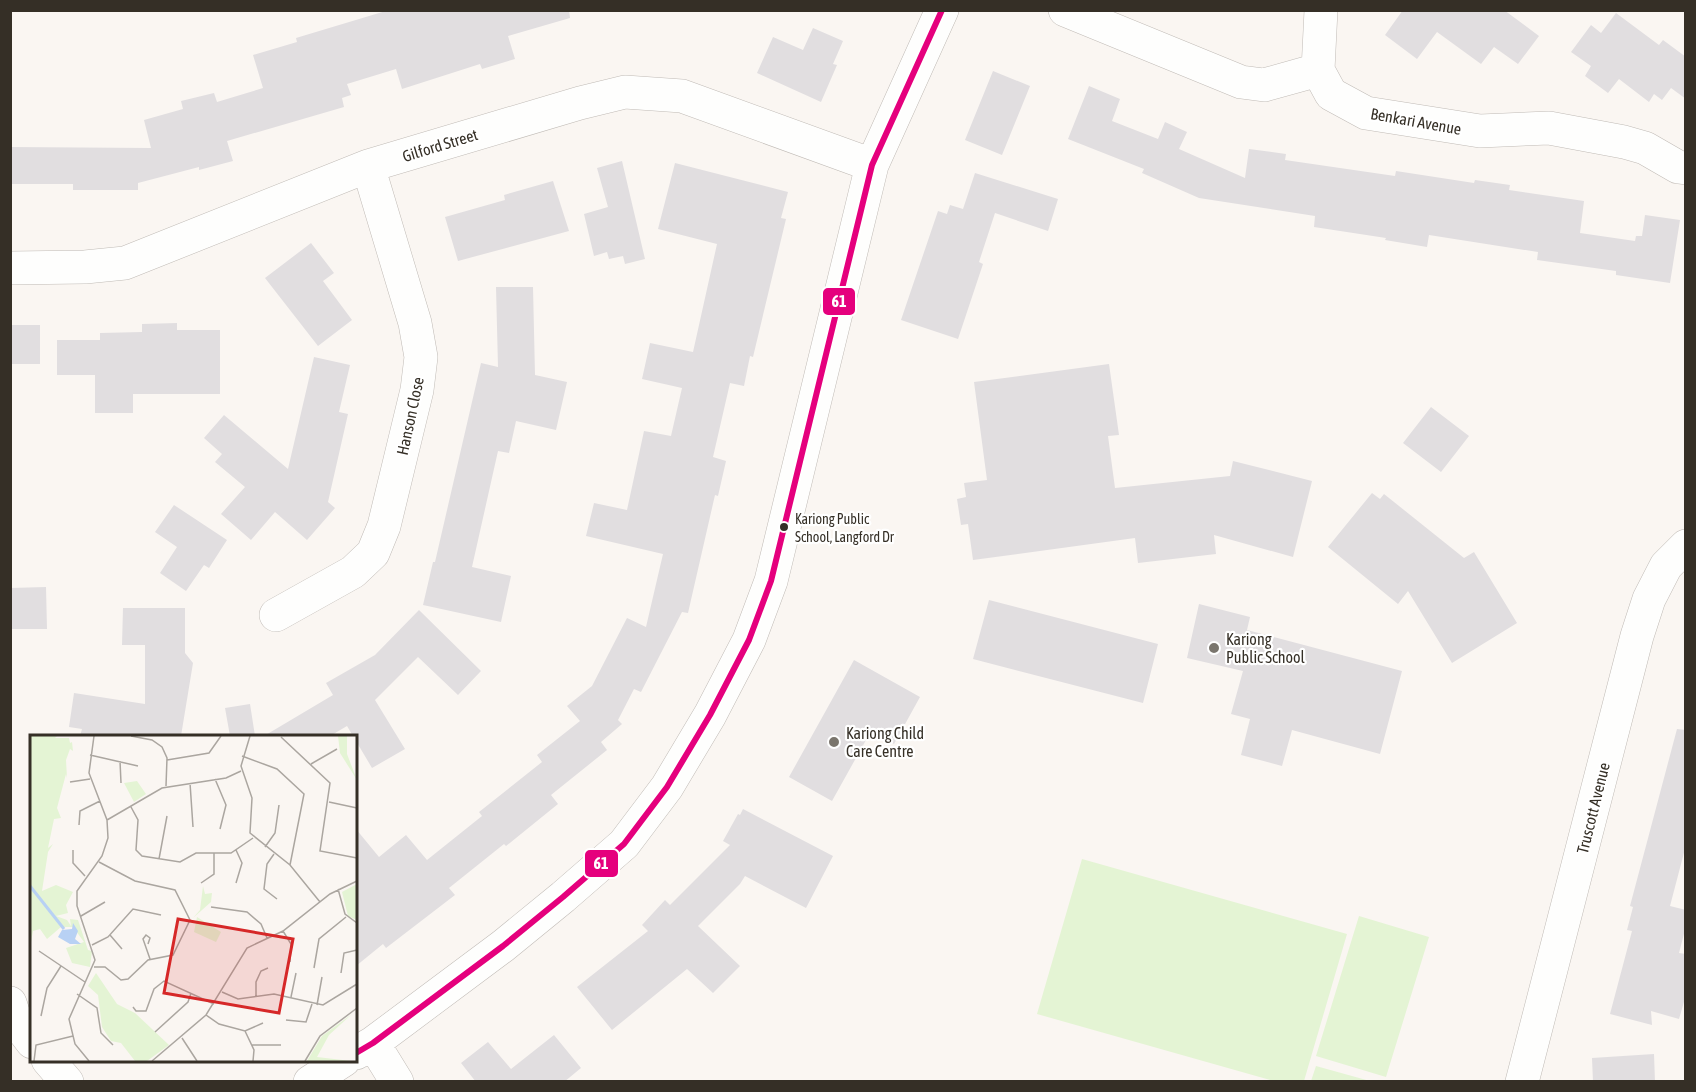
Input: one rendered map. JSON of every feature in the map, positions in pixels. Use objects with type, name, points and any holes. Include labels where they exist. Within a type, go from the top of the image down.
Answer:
[{"type":"street","points":[[398,1082],[364,1048],[503,946],[624,844],[668,787],[710,715],[749,640],[771,581],[872,165],[942,10]]},
{"type":"street","points":[[1065,10],[1241,82],[1264,85],[1318,70],[1321,10]]},
{"type":"street","name":"Benkari Avenue","points":[[1318,70],[1331,94],[1366,113],[1480,132],[1549,128],[1645,148],[1678,167],[1686,168]]},
{"type":"street","name":"Gilford Street","points":[[10,268],[125,264],[368,166],[580,103],[625,92],[682,96],[872,165]]},
{"type":"street","name":"Hanson Close","points":[[276,615],[353,572],[373,553],[384,526],[417,390],[421,357],[415,323],[368,166]]},
{"type":"street","name":"Truscott Avenue","points":[[1522,1082],[1637,636],[1650,599],[1666,566],[1686,546]]},
{"type":"street","points":[[10,1002],[16,1021],[30,1039]]},
{"type":"street","points":[[50,1062],[67,1082]]},
{"type":"street","points":[[310,1082],[341,1062]]},
{"type":"green space","points":[[1082,859],[1347,934],[1304,1081],[1274,1081],[1037,1014]]},
{"type":"green space","points":[[1359,916],[1429,937],[1386,1077],[1316,1056]]},
{"type":"green space","points":[[1316,1066],[1370,1081],[1311,1081]]},
{"type":"building","points":[[389,10],[569,10],[570,18],[508,36],[515,59],[482,69],[480,64],[402,89],[396,69],[347,84],[351,95],[342,98],[344,107],[227,141],[233,161],[199,170],[199,167],[138,183],[138,190],[73,190],[73,184],[10,184],[10,147],[151,148],[144,120],[183,109],[181,101],[214,93],[217,102],[263,88],[253,55],[297,42],[296,38]]},
{"type":"building","points":[[1403,10],[1504,10],[1539,36],[1518,64],[1494,47],[1481,64],[1437,32],[1417,59],[1385,35]]},
{"type":"building","points":[[1616,13],[1659,45],[1663,40],[1686,57],[1686,99],[1671,88],[1662,100],[1654,94],[1649,102],[1619,79],[1608,93],[1585,76],[1591,66],[1571,52],[1591,25],[1601,33]]},
{"type":"building","points":[[813,28],[843,41],[833,64],[837,65],[821,102],[757,73],[773,37],[803,50]]},
{"type":"building","points":[[993,71],[1030,86],[1002,155],[965,140]]},
{"type":"building","points":[[1089,86],[1120,99],[1112,121],[1158,139],[1165,122],[1187,132],[1179,149],[1245,178],[1249,149],[1286,154],[1285,160],[1395,176],[1396,171],[1474,183],[1475,180],[1510,185],[1509,190],[1584,201],[1580,233],[1635,241],[1636,236],[1642,236],[1645,215],[1680,220],[1670,283],[1616,275],[1616,271],[1537,260],[1538,252],[1429,235],[1427,247],[1385,240],[1386,238],[1314,227],[1315,216],[1199,198],[1142,173],[1144,169],[1068,139]]},
{"type":"building","points":[[622,161],[645,259],[625,264],[623,256],[609,259],[607,252],[594,256],[584,214],[608,207],[597,168]]},
{"type":"building","points":[[675,163],[788,192],[781,218],[786,219],[753,357],[750,356],[744,386],[730,383],[713,457],[726,461],[718,496],[715,495],[688,613],[682,612],[641,692],[634,689],[618,720],[622,724],[601,742],[607,750],[551,795],[558,804],[449,888],[455,895],[386,948],[383,944],[357,965],[357,830],[379,857],[406,835],[427,860],[482,816],[479,812],[542,762],[537,755],[580,721],[567,706],[592,686],[627,618],[646,627],[663,554],[586,536],[594,503],[627,510],[644,431],[671,436],[682,388],[642,379],[650,343],[693,352],[717,244],[658,229]]},
{"type":"building","points":[[975,173],[1058,199],[1048,231],[995,213],[979,262],[983,264],[958,339],[901,320],[938,211],[947,214],[950,205],[963,209]]},
{"type":"building","points":[[553,181],[569,231],[458,261],[445,217],[505,200],[504,195]]},
{"type":"building","points":[[311,243],[334,273],[323,281],[352,320],[318,346],[265,278]]},
{"type":"building","points":[[496,287],[533,287],[535,375],[567,382],[556,430],[516,421],[509,453],[498,451],[472,567],[511,576],[501,622],[423,605],[481,363],[498,367]]},
{"type":"building","points":[[177,323],[177,330],[220,330],[220,394],[133,394],[133,413],[95,413],[95,375],[57,375],[57,340],[100,340],[100,333],[142,332],[142,324]]},
{"type":"building","points":[[10,325],[40,325],[40,364],[10,364]]},
{"type":"building","points":[[314,357],[350,365],[339,412],[348,414],[328,502],[335,508],[307,540],[275,512],[251,540],[221,514],[245,487],[215,462],[222,454],[204,438],[224,415],[288,469]]},
{"type":"building","points":[[1109,364],[1119,435],[1108,436],[1115,488],[1230,476],[1233,461],[1312,481],[1293,557],[1214,535],[1216,554],[1138,563],[1135,538],[973,560],[968,524],[961,525],[957,499],[966,497],[964,483],[987,480],[974,382]]},
{"type":"building","points":[[1431,407],[1469,436],[1441,472],[1403,443]]},
{"type":"building","points":[[1372,493],[1380,499],[1384,494],[1464,558],[1474,552],[1517,623],[1452,663],[1408,591],[1398,604],[1328,547]]},
{"type":"building","points":[[174,505],[227,540],[209,568],[204,565],[186,591],[160,573],[177,547],[155,532]]},
{"type":"building","points":[[46,587],[47,629],[10,629],[10,588]]},
{"type":"building","points":[[989,600],[1158,644],[1143,703],[973,659]]},
{"type":"building","points":[[1199,604],[1250,617],[1247,630],[1402,671],[1380,754],[1292,730],[1282,766],[1241,755],[1250,719],[1231,714],[1243,671],[1187,658]]},
{"type":"building","points":[[123,608],[185,608],[185,653],[193,663],[181,735],[80,735],[82,729],[69,727],[74,693],[145,704],[145,645],[122,645]]},
{"type":"building","points":[[419,610],[481,671],[458,695],[418,657],[375,700],[405,749],[372,768],[357,743],[357,735],[352,735],[347,726],[332,735],[266,735],[333,695],[326,683],[375,655]]},
{"type":"building","points":[[854,660],[920,697],[894,744],[871,731],[832,801],[789,777]]},
{"type":"building","points":[[250,704],[255,735],[230,735],[225,708]]},
{"type":"building","points":[[1677,729],[1686,730],[1686,845],[1670,906],[1686,910],[1686,926],[1679,953],[1686,954],[1686,995],[1679,1019],[1651,1011],[1652,1025],[1610,1014],[1632,931],[1627,930],[1633,907],[1630,906]]},
{"type":"building","points":[[743,809],[833,856],[806,908],[745,876],[740,884],[698,926],[740,966],[713,993],[687,969],[612,1030],[577,987],[648,931],[642,925],[665,900],[670,905],[730,845],[723,841]]},
{"type":"building","points":[[554,1035],[581,1068],[564,1082],[476,1082],[461,1063],[488,1042],[511,1069]]},
{"type":"building","points":[[1654,1054],[1655,1082],[1593,1082],[1592,1058]]},
{"type":"transit line","name":"61","points":[[357,1052],[373,1043],[503,946],[624,844],[667,787],[710,715],[749,640],[771,581],[872,165],[942,10]]},
{"type":"place","name":"Kariong Public School, Langford Dr","points":[[784,527]]},
{"type":"place","name":"Kariong Public School","points":[[1214,648]]},
{"type":"place","name":"Kariong Child Care Centre","points":[[834,742]]}]
